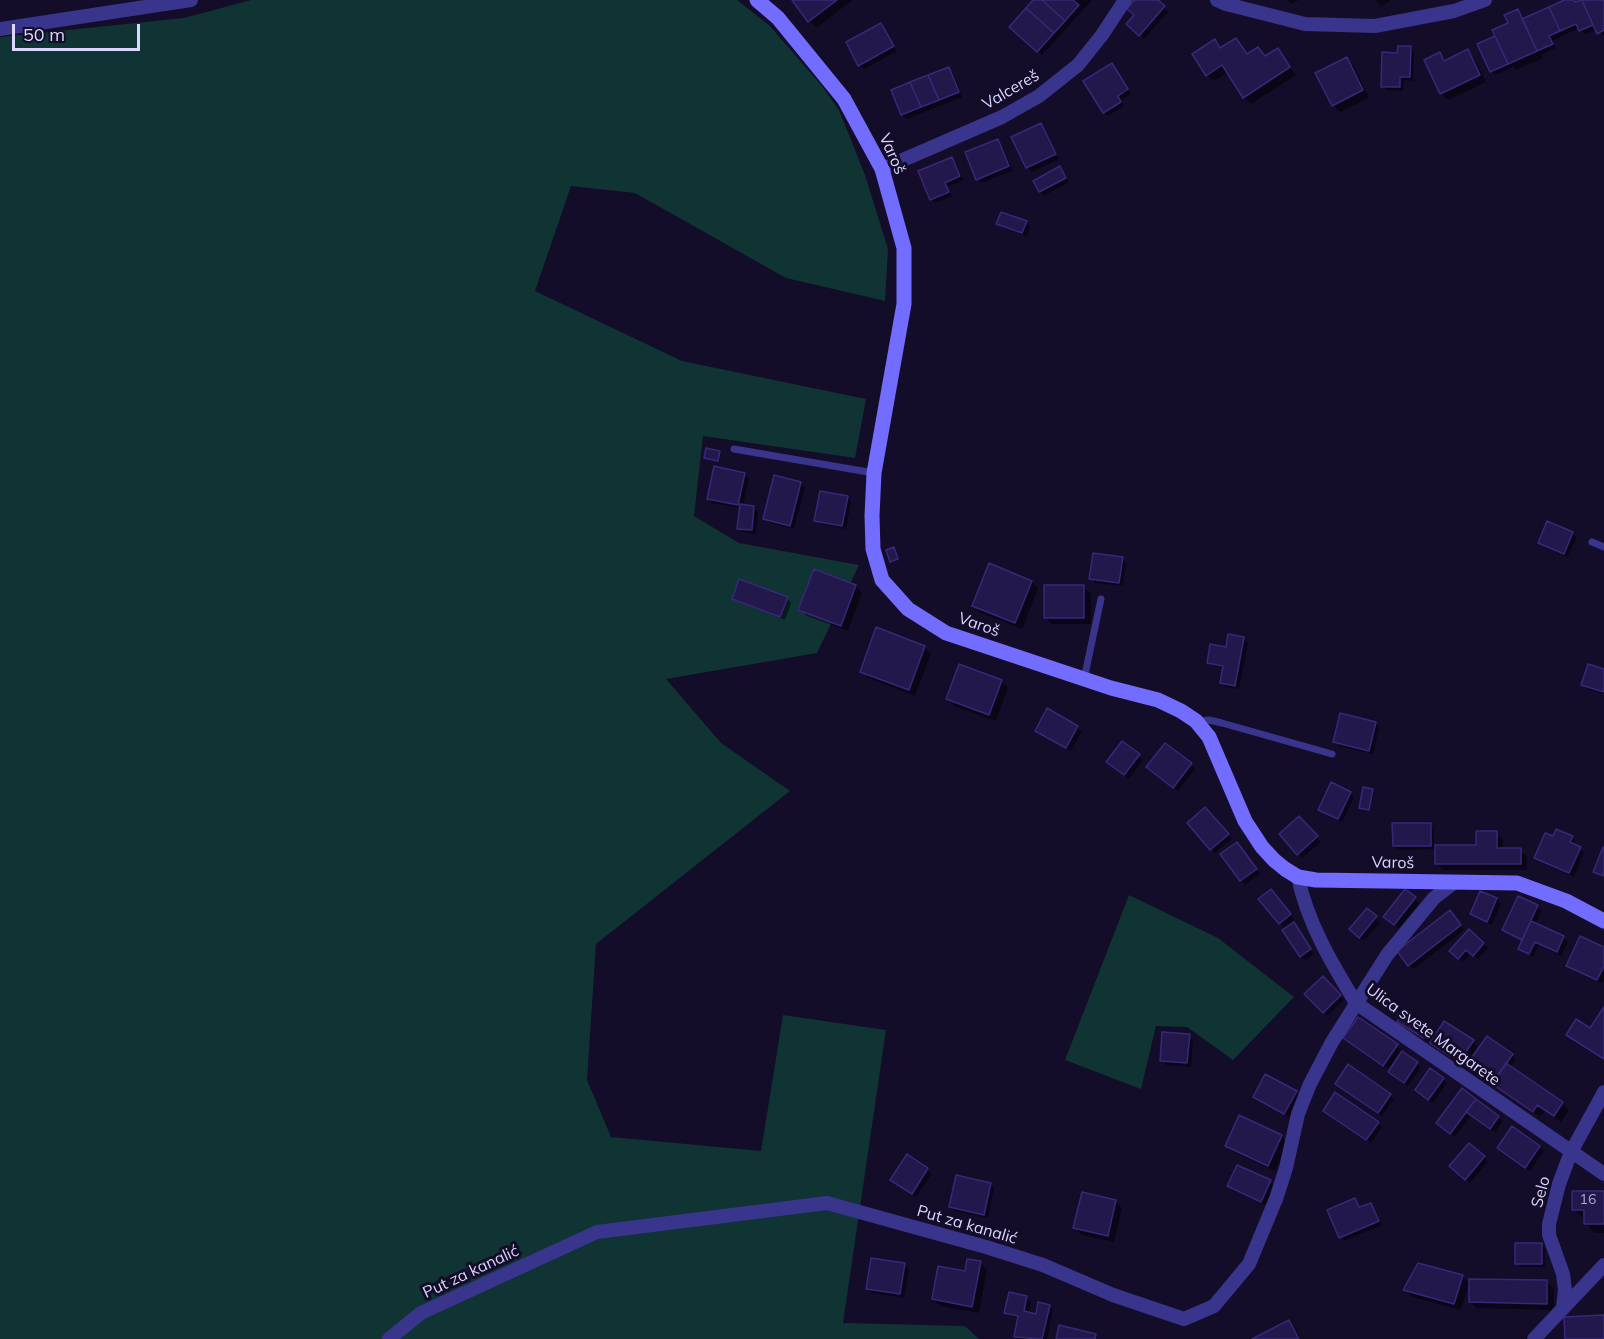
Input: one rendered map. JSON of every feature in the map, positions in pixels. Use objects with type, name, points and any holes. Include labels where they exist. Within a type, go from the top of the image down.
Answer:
[{"type":"main road","name":"Varoš","points":[[757,0],[778,18],[844,99],[882,169],[904,248],[904,304],[874,473],[872,516],[873,549],[882,580],[908,609],[946,633],[1084,679],[1158,700],[1181,711],[1196,722],[1209,737],[1245,821],[1274,860],[1298,877],[1316,880],[1516,883],[1566,901],[1604,921]]},
{"type":"street","points":[[0,29],[191,0]]},
{"type":"street","name":"Valcereš","points":[[882,169],[1002,117],[1039,96],[1078,65],[1102,35],[1125,0]]},
{"type":"street","points":[[1217,0],[1305,24],[1375,26],[1454,11],[1485,0]]},
{"type":"street","name":"Ulica svete Margarete","points":[[1298,877],[1304,901],[1330,960],[1356,1003],[1604,1174]]},
{"type":"street","name":"Put za kanalić","points":[[389,1339],[421,1313],[597,1232],[827,1203],[1043,1265],[1113,1295],[1184,1319],[1214,1306],[1249,1264],[1276,1199],[1286,1168],[1298,1114],[1310,1084],[1332,1042],[1387,955],[1434,898],[1455,882]]},
{"type":"street","name":"Selo","points":[[1563,1308],[1565,1290],[1563,1274],[1550,1235],[1550,1224],[1559,1184],[1571,1152],[1604,1092]]},
{"type":"street","points":[[1534,1339],[1604,1265]]},
{"type":"lane","points":[[734,449],[874,473]]},
{"type":"lane","points":[[1592,542],[1604,547]]},
{"type":"lane","points":[[1084,679],[1101,599]]},
{"type":"lane","points":[[1196,722],[1209,720],[1222,723],[1332,754]]},
{"type":"green space","points":[[251,0],[737,0],[770,26],[822,86],[839,110],[865,175],[888,249],[885,301],[786,278],[635,193],[571,186],[535,291],[682,361],[866,399],[855,458],[703,436],[694,516],[739,543],[859,565],[817,653],[666,679],[721,743],[790,791],[596,944],[587,1080],[611,1137],[761,1151],[783,1015],[886,1030],[843,1323],[965,1326],[979,1339],[0,1339],[0,37],[184,18]]},
{"type":"green space","points":[[1129,895],[1218,938],[1294,997],[1233,1060],[1187,1027],[1156,1026],[1141,1089],[1065,1060]]},
{"type":"building","points":[[792,0],[837,0],[808,22]]},
{"type":"building","points":[[1033,0],[1042,0],[1065,21],[1054,33],[1026,8]]},
{"type":"building","points":[[1042,0],[1073,0],[1079,5],[1065,21]]},
{"type":"building","points":[[1134,0],[1158,0],[1165,6],[1139,36],[1126,24],[1134,15],[1127,9]]},
{"type":"building","points":[[1564,0],[1575,2],[1582,0],[1593,25],[1579,31],[1576,24],[1560,31],[1549,7]]},
{"type":"building","points":[[1582,0],[1604,0],[1604,30],[1597,34]]},
{"type":"building","points":[[1549,7],[1560,31],[1549,36],[1553,44],[1537,51],[1522,19]]},
{"type":"building","points":[[1026,8],[1054,33],[1037,52],[1009,27]]},
{"type":"building","points":[[1518,9],[1537,51],[1508,64],[1492,30],[1508,23],[1504,15]]},
{"type":"building","points":[[881,23],[894,46],[858,66],[846,42]]},
{"type":"building","points":[[1495,36],[1508,64],[1490,72],[1477,44]]},
{"type":"building","points":[[1236,38],[1247,54],[1258,47],[1265,56],[1278,48],[1290,67],[1243,98],[1222,65],[1206,76],[1192,54],[1215,39],[1220,48]]},
{"type":"building","points":[[1398,46],[1411,46],[1410,77],[1400,77],[1400,87],[1381,87],[1382,52],[1397,53]]},
{"type":"building","points":[[1468,49],[1480,75],[1440,94],[1424,60],[1440,52],[1444,61]]},
{"type":"building","points":[[1347,57],[1363,90],[1332,106],[1315,73]]},
{"type":"building","points":[[1112,63],[1128,89],[1118,96],[1121,102],[1103,113],[1083,81]]},
{"type":"building","points":[[949,67],[959,92],[939,100],[928,75]]},
{"type":"building","points":[[928,75],[939,100],[921,107],[910,82]]},
{"type":"building","points":[[910,82],[921,107],[901,115],[891,90]]},
{"type":"building","points":[[1041,123],[1056,154],[1026,168],[1011,137]]},
{"type":"building","points":[[998,139],[1009,166],[976,180],[965,152]]},
{"type":"building","points":[[952,157],[960,176],[945,183],[949,192],[930,200],[918,171]]},
{"type":"building","points":[[1060,166],[1066,178],[1039,192],[1033,181]]},
{"type":"building","points":[[1001,212],[1027,221],[1022,233],[996,224]]},
{"type":"building","points":[[706,448],[720,451],[718,461],[704,458]]},
{"type":"building","points":[[714,466],[745,473],[738,505],[707,499]]},
{"type":"building","points":[[774,475],[801,482],[790,526],[763,519]]},
{"type":"building","points":[[820,491],[848,496],[842,526],[814,521]]},
{"type":"building","points":[[740,504],[754,506],[752,530],[737,529]]},
{"type":"building","points":[[1547,521],[1573,532],[1564,554],[1538,543]]},
{"type":"building","points":[[894,547],[898,559],[890,562],[886,550]]},
{"type":"building","points":[[1093,553],[1123,557],[1119,583],[1089,579]]},
{"type":"building","points":[[989,563],[1032,581],[1015,623],[972,606]]},
{"type":"building","points":[[814,569],[856,585],[841,626],[798,610]]},
{"type":"building","points":[[739,579],[788,597],[780,617],[732,599]]},
{"type":"building","points":[[1044,585],[1084,585],[1084,618],[1044,618]]},
{"type":"building","points":[[876,627],[925,646],[909,690],[860,672]]},
{"type":"building","points":[[1228,634],[1244,637],[1235,686],[1220,683],[1223,666],[1207,663],[1210,644],[1226,647]]},
{"type":"building","points":[[959,664],[1002,680],[989,715],[946,699]]},
{"type":"building","points":[[1588,664],[1604,669],[1604,692],[1581,685]]},
{"type":"building","points":[[1047,708],[1078,726],[1066,748],[1035,731]]},
{"type":"building","points":[[1340,713],[1376,722],[1369,751],[1333,742]]},
{"type":"building","points":[[1122,741],[1140,754],[1124,775],[1106,762]]},
{"type":"building","points":[[1165,743],[1192,763],[1173,788],[1146,767]]},
{"type":"building","points":[[1331,782],[1351,792],[1338,819],[1318,810]]},
{"type":"building","points":[[1363,787],[1373,789],[1369,810],[1359,808]]},
{"type":"building","points":[[1205,807],[1229,834],[1210,850],[1187,823]]},
{"type":"building","points":[[1299,816],[1318,836],[1297,855],[1279,834]]},
{"type":"building","points":[[1392,823],[1431,823],[1431,846],[1393,846]]},
{"type":"building","points":[[1556,829],[1573,836],[1570,842],[1581,847],[1569,873],[1534,858],[1545,833],[1553,836]]},
{"type":"building","points":[[1476,831],[1497,831],[1497,848],[1521,848],[1521,864],[1435,864],[1435,845],[1476,845]]},
{"type":"building","points":[[1237,842],[1257,869],[1240,881],[1220,854]]},
{"type":"building","points":[[1604,847],[1604,876],[1593,872]]},
{"type":"building","points":[[1271,889],[1291,914],[1279,924],[1258,899]]},
{"type":"building","points":[[1405,889],[1416,897],[1394,925],[1383,917]]},
{"type":"building","points":[[1480,891],[1497,898],[1487,922],[1470,914]]},
{"type":"building","points":[[1518,896],[1538,905],[1522,940],[1502,930]]},
{"type":"building","points":[[1367,908],[1377,916],[1359,938],[1349,929]]},
{"type":"building","points":[[1450,910],[1461,925],[1408,966],[1397,951]]},
{"type":"building","points":[[1531,921],[1564,936],[1557,952],[1535,942],[1529,954],[1518,949]]},
{"type":"building","points":[[1294,922],[1311,949],[1300,957],[1282,930]]},
{"type":"building","points":[[1469,929],[1484,943],[1473,956],[1466,950],[1458,959],[1449,951]]},
{"type":"building","points":[[1580,936],[1604,947],[1604,966],[1597,980],[1566,966]]},
{"type":"building","points":[[1323,976],[1341,995],[1323,1013],[1304,994]]},
{"type":"building","points":[[1604,1007],[1604,1059],[1566,1035],[1576,1019],[1590,1028]]},
{"type":"building","points":[[1404,1011],[1431,1027],[1424,1038],[1397,1022]]},
{"type":"building","points":[[1358,1017],[1398,1044],[1383,1066],[1343,1038]]},
{"type":"building","points":[[1444,1021],[1474,1040],[1459,1062],[1430,1043]]},
{"type":"building","points":[[1162,1032],[1190,1034],[1187,1063],[1160,1061]]},
{"type":"building","points":[[1487,1036],[1513,1054],[1492,1084],[1466,1066]]},
{"type":"building","points":[[1402,1051],[1418,1062],[1404,1083],[1388,1072]]},
{"type":"building","points":[[1506,1063],[1563,1102],[1554,1116],[1537,1105],[1533,1112],[1492,1084]]},
{"type":"building","points":[[1348,1064],[1391,1094],[1378,1113],[1335,1084]]},
{"type":"building","points":[[1430,1068],[1444,1078],[1428,1100],[1415,1090]]},
{"type":"building","points":[[1265,1074],[1297,1091],[1284,1114],[1253,1097]]},
{"type":"building","points":[[1462,1088],[1476,1099],[1450,1134],[1436,1123]]},
{"type":"building","points":[[1335,1092],[1379,1122],[1366,1140],[1323,1111]]},
{"type":"building","points":[[1476,1099],[1499,1116],[1490,1129],[1466,1112]]},
{"type":"building","points":[[1239,1115],[1282,1135],[1268,1166],[1225,1146]]},
{"type":"building","points":[[1512,1126],[1540,1146],[1525,1168],[1497,1148]]},
{"type":"building","points":[[1469,1143],[1485,1156],[1465,1180],[1449,1166]]},
{"type":"building","points":[[907,1154],[928,1168],[912,1194],[890,1180]]},
{"type":"building","points":[[1237,1165],[1271,1180],[1261,1202],[1227,1186]]},
{"type":"building","points":[[956,1175],[991,1183],[984,1215],[949,1207]]},
{"type":"building","points":[[1572,1191],[1604,1191],[1604,1224],[1584,1224],[1584,1210],[1572,1210]]},
{"type":"building","points":[[1082,1192],[1116,1200],[1108,1236],[1073,1228]]},
{"type":"building","points":[[1355,1198],[1359,1207],[1371,1203],[1379,1221],[1339,1238],[1327,1210]]},
{"type":"building","points":[[1515,1243],[1542,1243],[1542,1264],[1515,1264]]},
{"type":"building","points":[[871,1258],[905,1263],[900,1294],[866,1289]]},
{"type":"building","points":[[967,1259],[981,1261],[972,1307],[932,1299],[938,1266],[965,1271]]},
{"type":"building","points":[[1418,1263],[1463,1275],[1454,1304],[1403,1290]]},
{"type":"building","points":[[1469,1279],[1547,1280],[1547,1304],[1469,1302]]},
{"type":"building","points":[[1009,1292],[1027,1296],[1024,1311],[1036,1314],[1038,1302],[1050,1305],[1042,1339],[1014,1337],[1018,1316],[1004,1313]]},
{"type":"building","points":[[1604,1315],[1604,1339],[1565,1339],[1564,1317]]},
{"type":"building","points":[[1289,1320],[1299,1339],[1252,1339]]},
{"type":"building","points":[[1059,1325],[1096,1334],[1095,1339],[1056,1339]]}]
